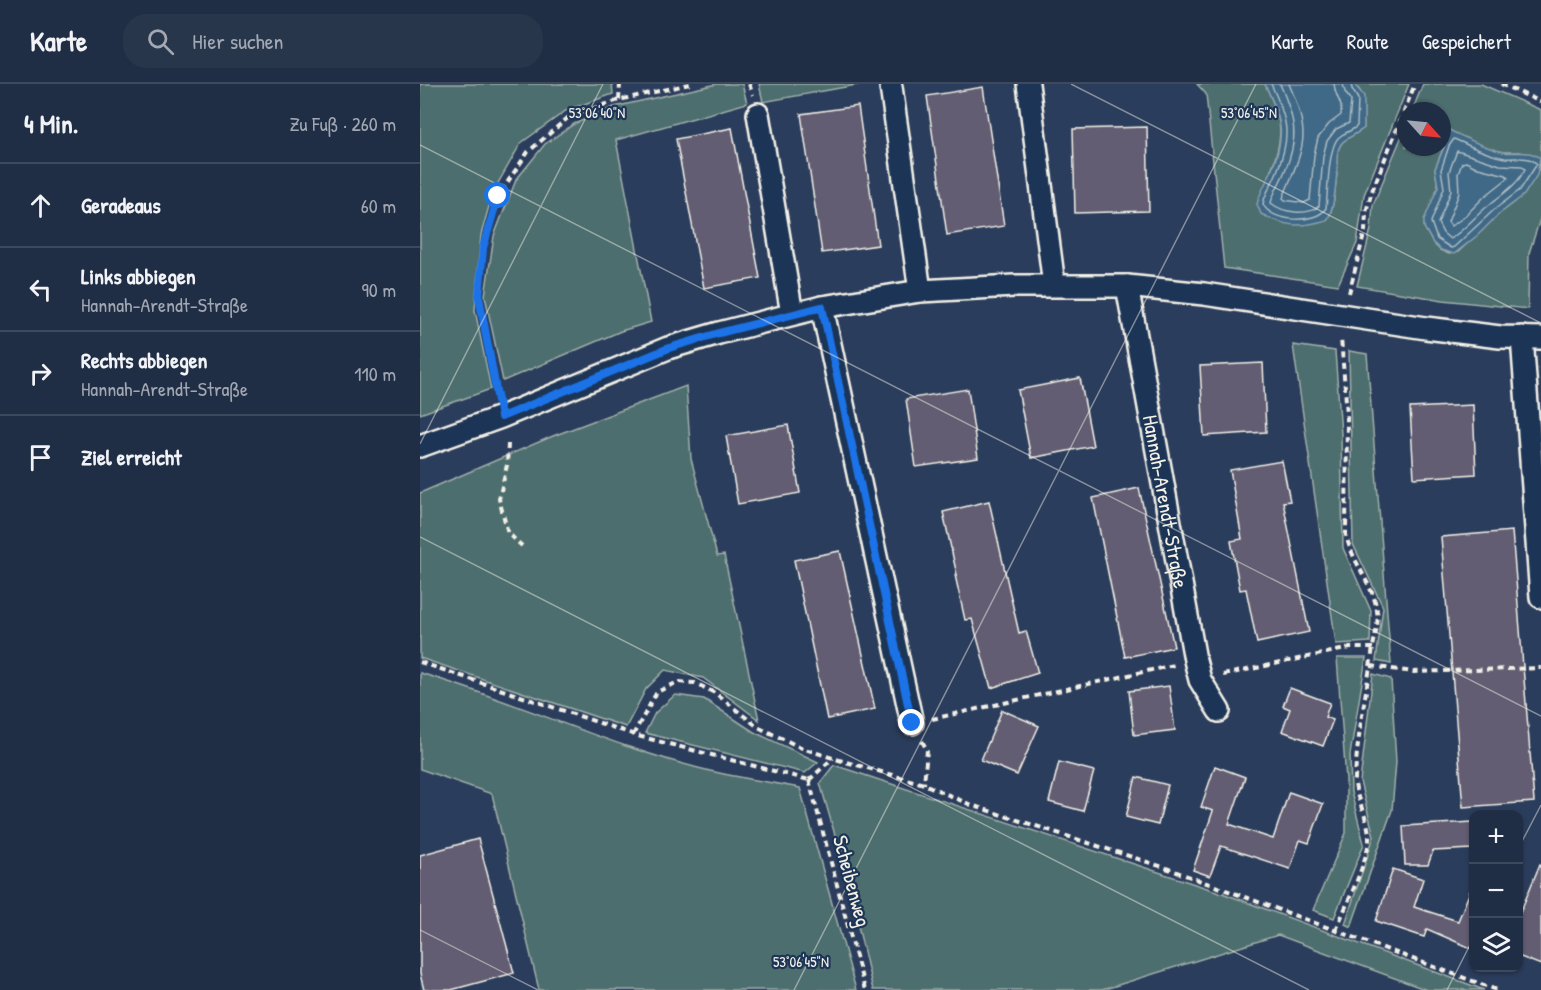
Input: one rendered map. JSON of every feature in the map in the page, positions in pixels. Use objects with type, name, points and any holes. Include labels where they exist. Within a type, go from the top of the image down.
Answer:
[{"type":"street","points":[[1028,84],[1054,285]]},
{"type":"street","points":[[891,87],[921,291]]},
{"type":"street","points":[[758,114],[792,314]]},
{"type":"street","points":[[420,446],[501,417],[669,348],[822,307],[921,291],[1054,285],[1127,286],[1204,294],[1474,334],[1532,337],[1541,597]]},
{"type":"street","name":"Hannah-Arendt-Straße","points":[[1127,286],[1197,670],[1219,711]]},
{"type":"street","points":[[822,307],[912,723]]},
{"type":"path","points":[[619,100],[620,84]]},
{"type":"path","points":[[501,417],[479,297],[483,248],[498,196],[528,152],[570,116],[619,100],[690,84]]},
{"type":"path","points":[[1336,930],[1369,840],[1366,818],[1355,784],[1356,760],[1377,611],[1374,599],[1350,550],[1346,535],[1347,414],[1341,341],[1342,316],[1365,231],[1366,212],[1372,191],[1415,84]]},
{"type":"path","points":[[1501,84],[1541,102]]},
{"type":"path","points":[[508,444],[507,465],[499,499],[508,533],[522,546]]},
{"type":"path","points":[[924,784],[927,750],[912,723],[1197,670],[1350,648],[1373,648]]},
{"type":"path","points":[[420,662],[633,735],[809,780],[833,758]]},
{"type":"path","points":[[1371,666],[1413,672],[1541,668]]},
{"type":"path","points":[[633,735],[657,692],[678,682],[695,683],[715,693],[758,727],[802,748],[924,784],[971,804],[1167,868],[1497,990]]},
{"type":"path","name":"Scheibenweg","points":[[809,780],[865,990]]},
{"type":"green space","points":[[420,84],[612,84],[613,94],[567,110],[521,143],[493,192],[481,235],[475,310],[491,389],[420,414]]},
{"type":"green space","points":[[717,84],[742,84],[747,103],[616,140],[651,322],[621,331],[503,381],[485,296],[494,236],[516,180],[545,144],[574,124],[614,107]]},
{"type":"green space","points":[[759,84],[862,84],[763,102]]},
{"type":"green space","points":[[1197,84],[1265,84],[1280,129],[1278,149],[1269,175],[1327,220],[1334,197],[1339,147],[1345,140],[1364,128],[1363,99],[1354,84],[1409,84],[1402,102],[1397,102],[1397,114],[1364,195],[1357,243],[1338,285],[1224,268],[1206,94]]},
{"type":"green space","points":[[1423,84],[1481,84],[1541,110],[1541,216],[1529,253],[1528,309],[1443,300],[1357,286],[1371,229],[1373,205],[1397,148],[1397,156],[1440,156],[1435,169],[1438,187],[1424,227],[1440,250],[1449,254],[1458,252],[1515,202],[1539,169],[1540,158],[1519,152],[1503,152],[1484,147],[1461,136],[1451,135],[1451,102],[1416,102]]},
{"type":"green space","points":[[1293,345],[1335,351],[1341,434],[1343,548],[1371,611],[1370,642],[1336,644]]},
{"type":"green space","points":[[1349,351],[1367,354],[1391,664],[1376,661],[1383,607],[1353,544]]},
{"type":"green space","points":[[686,386],[691,459],[717,556],[724,555],[759,720],[703,678],[665,670],[646,689],[626,727],[420,658],[420,493],[553,436]]},
{"type":"green space","points":[[1337,658],[1366,658],[1350,755],[1351,792],[1364,844],[1334,918],[1313,910],[1346,833],[1346,780]]},
{"type":"green space","points":[[420,673],[673,761],[800,788],[856,990],[539,990],[492,794],[420,769]]},
{"type":"green space","points":[[1373,674],[1391,679],[1396,762],[1392,810],[1351,927],[1345,924],[1374,836],[1360,782]]},
{"type":"green space","points":[[675,695],[704,699],[754,732],[818,762],[805,773],[645,733],[655,713]]},
{"type":"green space","points":[[834,765],[1222,893],[1484,990],[1427,990],[1278,935],[1102,990],[873,990],[845,870],[820,783]]},
{"type":"water","points":[[1265,84],[1354,84],[1364,96],[1364,128],[1339,147],[1334,197],[1327,220],[1293,225],[1278,222],[1261,214],[1257,204],[1275,161],[1280,138],[1279,118]]},
{"type":"water","points":[[1451,131],[1496,150],[1527,153],[1540,158],[1537,175],[1524,195],[1454,254],[1441,250],[1433,243],[1424,227],[1424,220],[1438,187],[1435,169],[1440,156],[1451,156]]},
{"type":"building","points":[[983,87],[1004,226],[947,235],[927,96]]},
{"type":"building","points":[[858,106],[878,245],[822,253],[801,114]]},
{"type":"building","points":[[1147,127],[1149,211],[1075,213],[1073,129]]},
{"type":"building","points":[[732,128],[760,278],[704,288],[676,139]]},
{"type":"building","points":[[1263,363],[1266,432],[1204,436],[1200,366]]},
{"type":"building","points":[[1080,378],[1093,446],[1031,458],[1018,390]]},
{"type":"building","points":[[968,389],[978,458],[916,467],[906,399]]},
{"type":"building","points":[[1473,405],[1476,474],[1414,478],[1410,408]]},
{"type":"building","points":[[788,425],[800,493],[738,504],[726,436]]},
{"type":"building","points":[[1282,461],[1290,501],[1283,502],[1309,632],[1257,643],[1246,589],[1240,590],[1231,541],[1242,539],[1230,470]]},
{"type":"building","points":[[1139,488],[1174,647],[1125,657],[1093,498]]},
{"type":"building","points":[[989,501],[1019,633],[1026,631],[1038,673],[991,688],[972,619],[965,620],[943,512]]},
{"type":"building","points":[[1512,531],[1534,802],[1463,807],[1441,537]]},
{"type":"building","points":[[840,551],[875,709],[827,719],[794,560]]},
{"type":"building","points":[[1169,686],[1175,730],[1134,735],[1129,691]]},
{"type":"building","points":[[1290,688],[1330,703],[1325,717],[1333,720],[1323,746],[1282,731],[1290,709],[1283,706]]},
{"type":"building","points":[[1002,710],[1039,726],[1017,775],[981,760]]},
{"type":"building","points":[[1059,762],[1094,771],[1083,811],[1049,802]]},
{"type":"building","points":[[1215,766],[1245,777],[1229,824],[1273,839],[1289,792],[1323,804],[1309,843],[1300,840],[1290,869],[1221,846],[1210,876],[1193,870],[1213,811],[1201,807]]},
{"type":"building","points":[[1136,777],[1168,785],[1158,825],[1126,817]]},
{"type":"building","points":[[1469,822],[1469,849],[1433,851],[1428,865],[1405,865],[1403,826]]},
{"type":"building","points":[[478,839],[514,973],[451,990],[424,990],[420,974],[420,855]]},
{"type":"building","points":[[1540,864],[1541,965],[1523,958],[1523,906]]},
{"type":"building","points":[[1393,869],[1423,879],[1414,907],[1458,921],[1469,894],[1469,947],[1427,929],[1424,937],[1376,921]]},
{"type":"route","points":[[498,196],[483,248],[479,297],[501,417],[669,348],[822,307],[912,723]]}]
